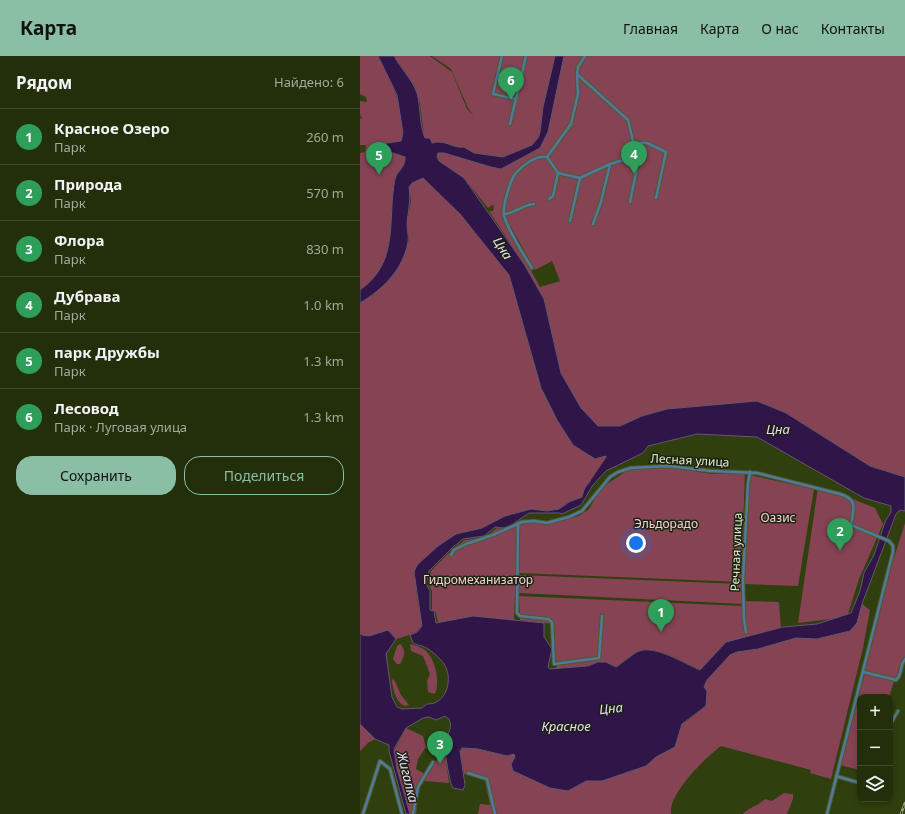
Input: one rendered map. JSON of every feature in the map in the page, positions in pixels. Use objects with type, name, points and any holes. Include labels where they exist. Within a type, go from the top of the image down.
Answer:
[{"type":"street","points":[[502,56],[493,94],[516,98]]},
{"type":"street","points":[[510,124],[526,56]]},
{"type":"street","points":[[547,157],[571,124],[578,94],[578,67],[585,56]]},
{"type":"street","points":[[577,74],[628,120],[638,156],[630,202]]},
{"type":"street","points":[[634,143],[647,143],[666,152],[656,198]]},
{"type":"street","points":[[532,268],[508,226],[504,214],[505,202],[516,173],[536,158],[542,156],[547,157],[558,173],[580,178],[610,164],[638,156]]},
{"type":"street","points":[[592,224],[601,202],[610,164]]},
{"type":"street","points":[[549,199],[553,196],[558,173]]},
{"type":"street","points":[[570,221],[580,178]]},
{"type":"street","points":[[504,214],[510,213],[522,206],[534,204]]},
{"type":"street","name":"Лесная улица","points":[[451,555],[454,550],[466,544],[518,525],[522,522],[534,521],[547,523],[569,517],[582,511],[610,478],[618,472],[631,468],[668,466],[711,471],[750,472],[792,481],[847,496],[854,505],[851,525],[889,541],[893,546],[893,552],[863,672]]},
{"type":"street","name":"Речная улица","points":[[746,632],[744,620],[743,580],[747,497],[750,472]]},
{"type":"street","points":[[518,525],[517,613],[520,616],[548,619],[552,622],[554,664],[599,658],[602,616]]},
{"type":"street","points":[[826,814],[863,672],[896,680],[899,677],[904,661]]},
{"type":"street","points":[[893,720],[898,711]]},
{"type":"street","points":[[363,814],[380,761],[390,769],[402,814]]},
{"type":"street","points":[[413,814],[418,787],[433,762]]},
{"type":"street","points":[[468,773],[487,778],[495,814]]},
{"type":"street","points":[[836,776],[857,782]]},
{"type":"green space","points":[[360,56],[378,56],[393,88],[401,113],[401,141],[374,145],[375,150],[384,150],[405,157],[405,160],[395,179],[390,239],[387,253],[381,267],[373,279],[360,290],[360,153],[365,152],[366,145],[360,145],[360,118],[363,119],[360,115],[360,101],[367,102],[366,97],[360,94]]},
{"type":"green space","points":[[394,56],[430,56],[452,72],[467,109],[473,115],[468,108],[451,69],[432,56],[555,56],[543,107],[538,138],[532,145],[503,157],[474,153],[464,147],[435,148],[424,136],[420,103],[413,84]]},
{"type":"green space","points":[[564,56],[905,56],[905,477],[870,466],[786,413],[757,401],[667,409],[642,416],[620,426],[598,426],[581,408],[561,374],[544,299],[524,264],[489,211],[493,211],[494,207],[492,205],[488,208],[464,178],[439,161],[437,157],[438,153],[444,153],[501,169],[540,148]],"holes":[[[505,216],[535,270],[552,261],[560,281],[540,287],[502,217]]]},
{"type":"green space","points":[[423,178],[460,214],[509,275],[541,388],[557,420],[573,445],[607,456],[607,461],[603,469],[586,486],[582,497],[569,502],[559,509],[547,511],[531,509],[505,516],[482,528],[456,534],[438,546],[417,565],[416,593],[422,625],[420,629],[415,632],[396,639],[388,630],[369,636],[362,635],[360,633],[360,303],[373,295],[409,241],[407,223],[411,201],[409,187],[412,183]]},
{"type":"green space","name":"Эльдорадо","points":[[669,467],[712,474],[745,473],[741,582],[519,573],[520,521],[553,522],[579,516],[589,509],[601,488],[631,468]]},
{"type":"green space","name":"Оазис","points":[[750,475],[814,489],[798,586],[744,584]]},
{"type":"green space","points":[[818,487],[875,508],[883,524],[859,579],[847,617],[798,623]]},
{"type":"green space","name":"Гидромеханизатор","points":[[518,520],[514,620],[475,617],[438,623],[436,612],[432,610],[432,591],[428,584],[431,571],[454,548],[465,540],[486,537],[497,528],[509,527]]},
{"type":"green space","points":[[905,523],[905,659],[900,665],[896,679],[865,671],[892,564]]},
{"type":"green space","points":[[518,575],[742,584],[742,604],[519,593]]},
{"type":"green space","points":[[519,596],[743,606],[744,601],[779,602],[781,628],[744,639],[702,670],[659,651],[651,650],[637,654],[618,667],[600,662],[593,665],[556,669],[554,624],[520,620]]},
{"type":"green space","points":[[862,604],[870,610],[863,648],[831,779],[810,773],[811,770],[721,746],[697,768],[681,787],[675,797],[671,814],[478,814],[480,804],[490,805],[485,780],[464,774],[460,751],[462,748],[478,749],[507,756],[514,754],[515,757],[511,766],[568,791],[586,781],[602,781],[646,766],[656,757],[675,747],[682,724],[697,713],[705,704],[706,693],[704,687],[707,680],[730,655],[796,638],[817,639],[850,631],[857,623]]},
{"type":"green space","points":[[400,644],[404,649],[404,654],[400,664],[397,664],[393,659],[397,646]]},
{"type":"green space","points":[[410,644],[425,650],[433,661],[437,678],[435,694],[428,692],[427,681],[430,674],[423,656],[411,651]]},
{"type":"green space","points":[[865,673],[894,681],[890,694],[859,694]]},
{"type":"green space","points":[[392,679],[395,681],[401,695],[409,705],[405,706],[397,699]]},
{"type":"green space","points":[[857,702],[857,769],[840,765]]},
{"type":"green space","points":[[360,724],[375,739],[368,743],[360,751]]},
{"type":"green space","points":[[406,728],[423,736],[426,747],[418,759],[416,769],[425,774],[419,786],[416,814],[410,814],[397,769],[394,751]]},
{"type":"green space","points":[[444,748],[449,783],[424,781]]},
{"type":"green space","points":[[784,793],[793,794],[793,799],[787,814],[743,814],[765,799],[772,801]]},
{"type":"water","name":"Красное","points":[[378,56],[394,56],[412,83],[417,93],[425,138],[430,138],[432,143],[441,142],[456,147],[464,147],[474,153],[503,157],[532,145],[538,138],[543,107],[555,56],[564,56],[548,132],[540,148],[501,169],[444,153],[438,153],[437,157],[439,161],[464,178],[524,264],[544,299],[561,373],[581,408],[598,426],[620,426],[642,416],[667,409],[757,401],[786,413],[870,466],[905,477],[905,511],[900,510],[896,514],[862,604],[857,623],[850,631],[817,639],[796,638],[730,655],[707,680],[704,687],[707,691],[706,706],[682,724],[675,747],[656,757],[646,766],[602,781],[586,781],[568,791],[550,788],[513,771],[511,764],[515,757],[514,754],[507,756],[478,749],[462,748],[460,751],[465,785],[463,790],[453,788],[451,784],[446,751],[446,740],[450,727],[449,719],[445,716],[436,720],[429,717],[423,718],[406,728],[394,749],[397,769],[410,814],[406,814],[389,751],[389,745],[375,739],[360,724],[360,633],[362,635],[369,636],[388,630],[396,639],[386,654],[392,697],[397,707],[402,709],[422,708],[427,704],[434,703],[439,700],[443,696],[448,684],[447,670],[444,664],[431,651],[425,647],[413,643],[410,635],[417,632],[422,626],[414,572],[417,565],[438,546],[456,534],[482,528],[505,516],[531,509],[547,511],[559,509],[569,502],[582,497],[586,486],[603,469],[606,456],[595,459],[573,445],[557,420],[541,388],[509,275],[460,214],[423,178],[412,183],[409,187],[410,202],[407,224],[408,240],[402,261],[391,278],[384,285],[360,303],[360,290],[373,279],[381,267],[387,253],[390,239],[395,179],[405,160],[405,157],[384,150],[375,151],[374,145],[401,141],[403,133],[397,95]],"holes":[[[697,434],[757,437],[864,498],[891,506],[891,512],[885,522],[874,555],[864,573],[860,591],[851,613],[817,624],[783,627],[726,642],[700,670],[662,653],[646,650],[637,652],[616,667],[606,662],[598,662],[588,666],[550,669],[548,667],[552,649],[544,637],[544,623],[473,616],[436,623],[434,611],[430,610],[430,591],[426,584],[429,571],[463,539],[484,536],[495,527],[503,528],[510,526],[529,513],[562,514],[581,505],[593,485],[606,471],[643,453],[648,446]]]},
{"type":"waterway","name":"Цна","points":[[593,481],[610,456]]},
{"type":"railway","points":[[901,814],[905,803]]},
{"type":"place","name":"Лесовод","points":[[511,100]]},
{"type":"place","name":"Дубрава","points":[[634,174]]},
{"type":"place","name":"парк Дружбы","points":[[379,175]]},
{"type":"place","name":"Природа","points":[[840,551]]},
{"type":"place","name":"Красное Озеро","points":[[661,632]]},
{"type":"place","name":"Флора","points":[[440,764]]},
{"type":"water label","name":"Жигалка","points":[[408,777]]}]
